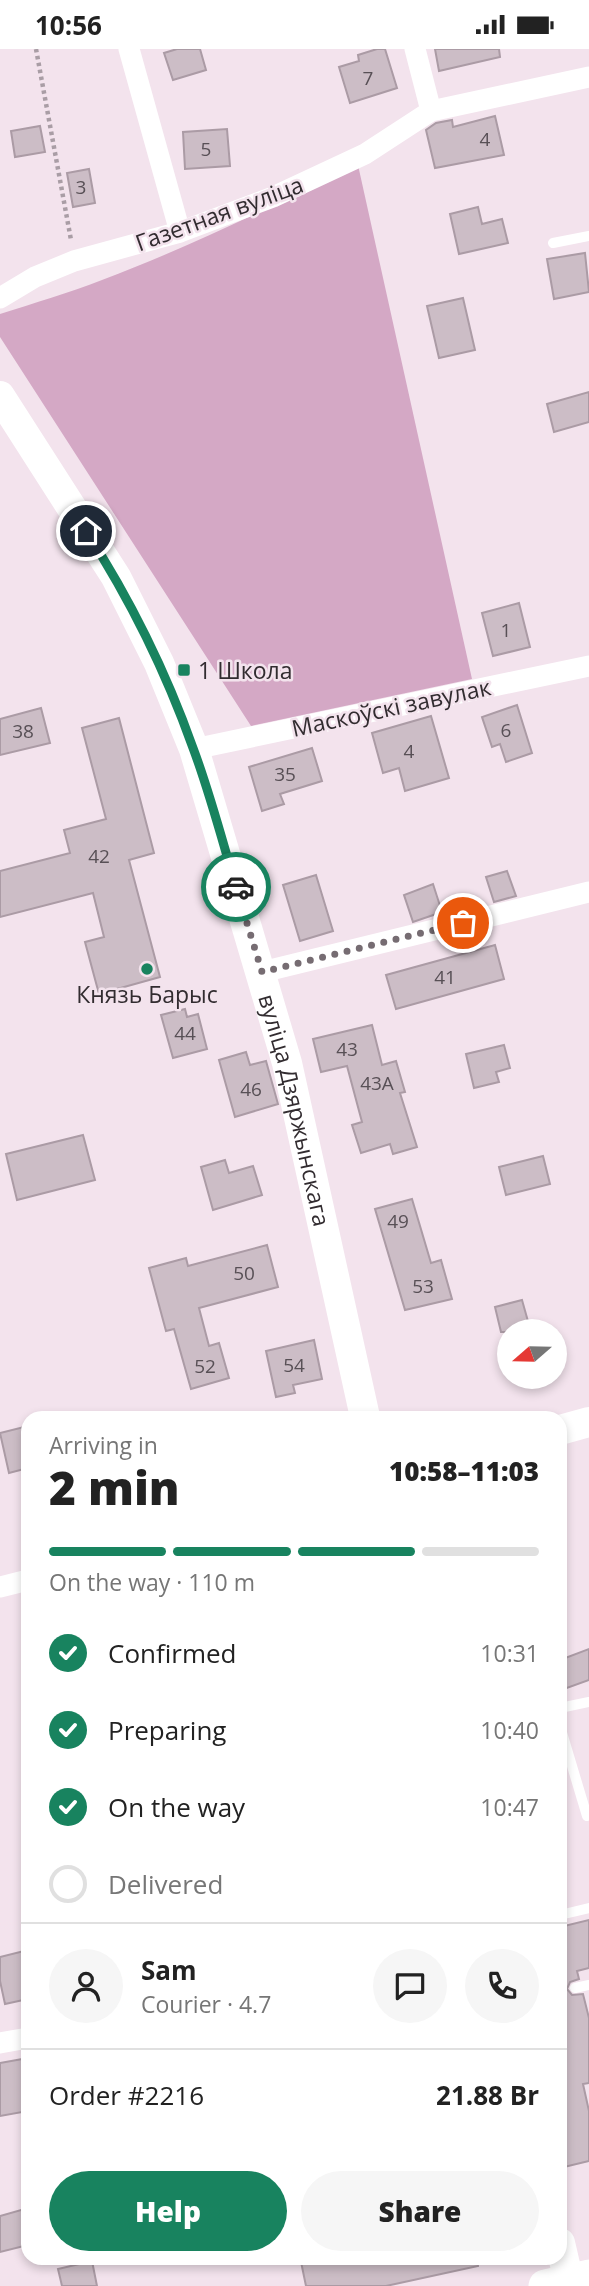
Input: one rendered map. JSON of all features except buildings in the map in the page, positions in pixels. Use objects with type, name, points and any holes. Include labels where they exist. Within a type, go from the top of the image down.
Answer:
[{"type":"street","points":[[129,49],[180,232]]},
{"type":"street","points":[[415,49],[430,111]]},
{"type":"street","name":"Газетная вуліца","points":[[0,298],[35,277],[74,261],[180,232],[273,197],[365,154],[430,111],[589,77]]},
{"type":"street","name":"вуліца Дзяржынскага","points":[[0,396],[116,577],[159,663],[194,748],[287,1063],[364,1411]]},
{"type":"street","name":"Маскоўскі завулак","points":[[194,748],[589,666]]},
{"type":"street","points":[[262,972],[589,892]]},
{"type":"street","points":[[567,1428],[589,1422]]},
{"type":"street","points":[[0,1587],[21,1582]]},
{"type":"street","points":[[0,2043],[21,2039]]},
{"type":"lane","points":[[553,243],[589,236]]},
{"type":"lane","points":[[567,1707],[589,1702]]},
{"type":"lane","points":[[567,1749],[587,1816],[589,1815]]},
{"type":"lane","points":[[567,1913],[589,1908]]},
{"type":"lane","points":[[575,1988],[589,1985]]},
{"type":"path","points":[[36,49],[74,261]]},
{"type":"shaded area","points":[[358,165],[472,679],[251,726],[0,337],[0,314],[77,289],[167,254]]},
{"type":"way so far","points":[[236,887],[262,972],[463,923]]},
{"type":"place","name":"1 Школа","points":[[184,670]]},
{"type":"place","name":"Князь Барыс","points":[[147,969]]},
{"type":"route","points":[[86,531],[116,577],[159,663],[194,748],[236,887]]}]
